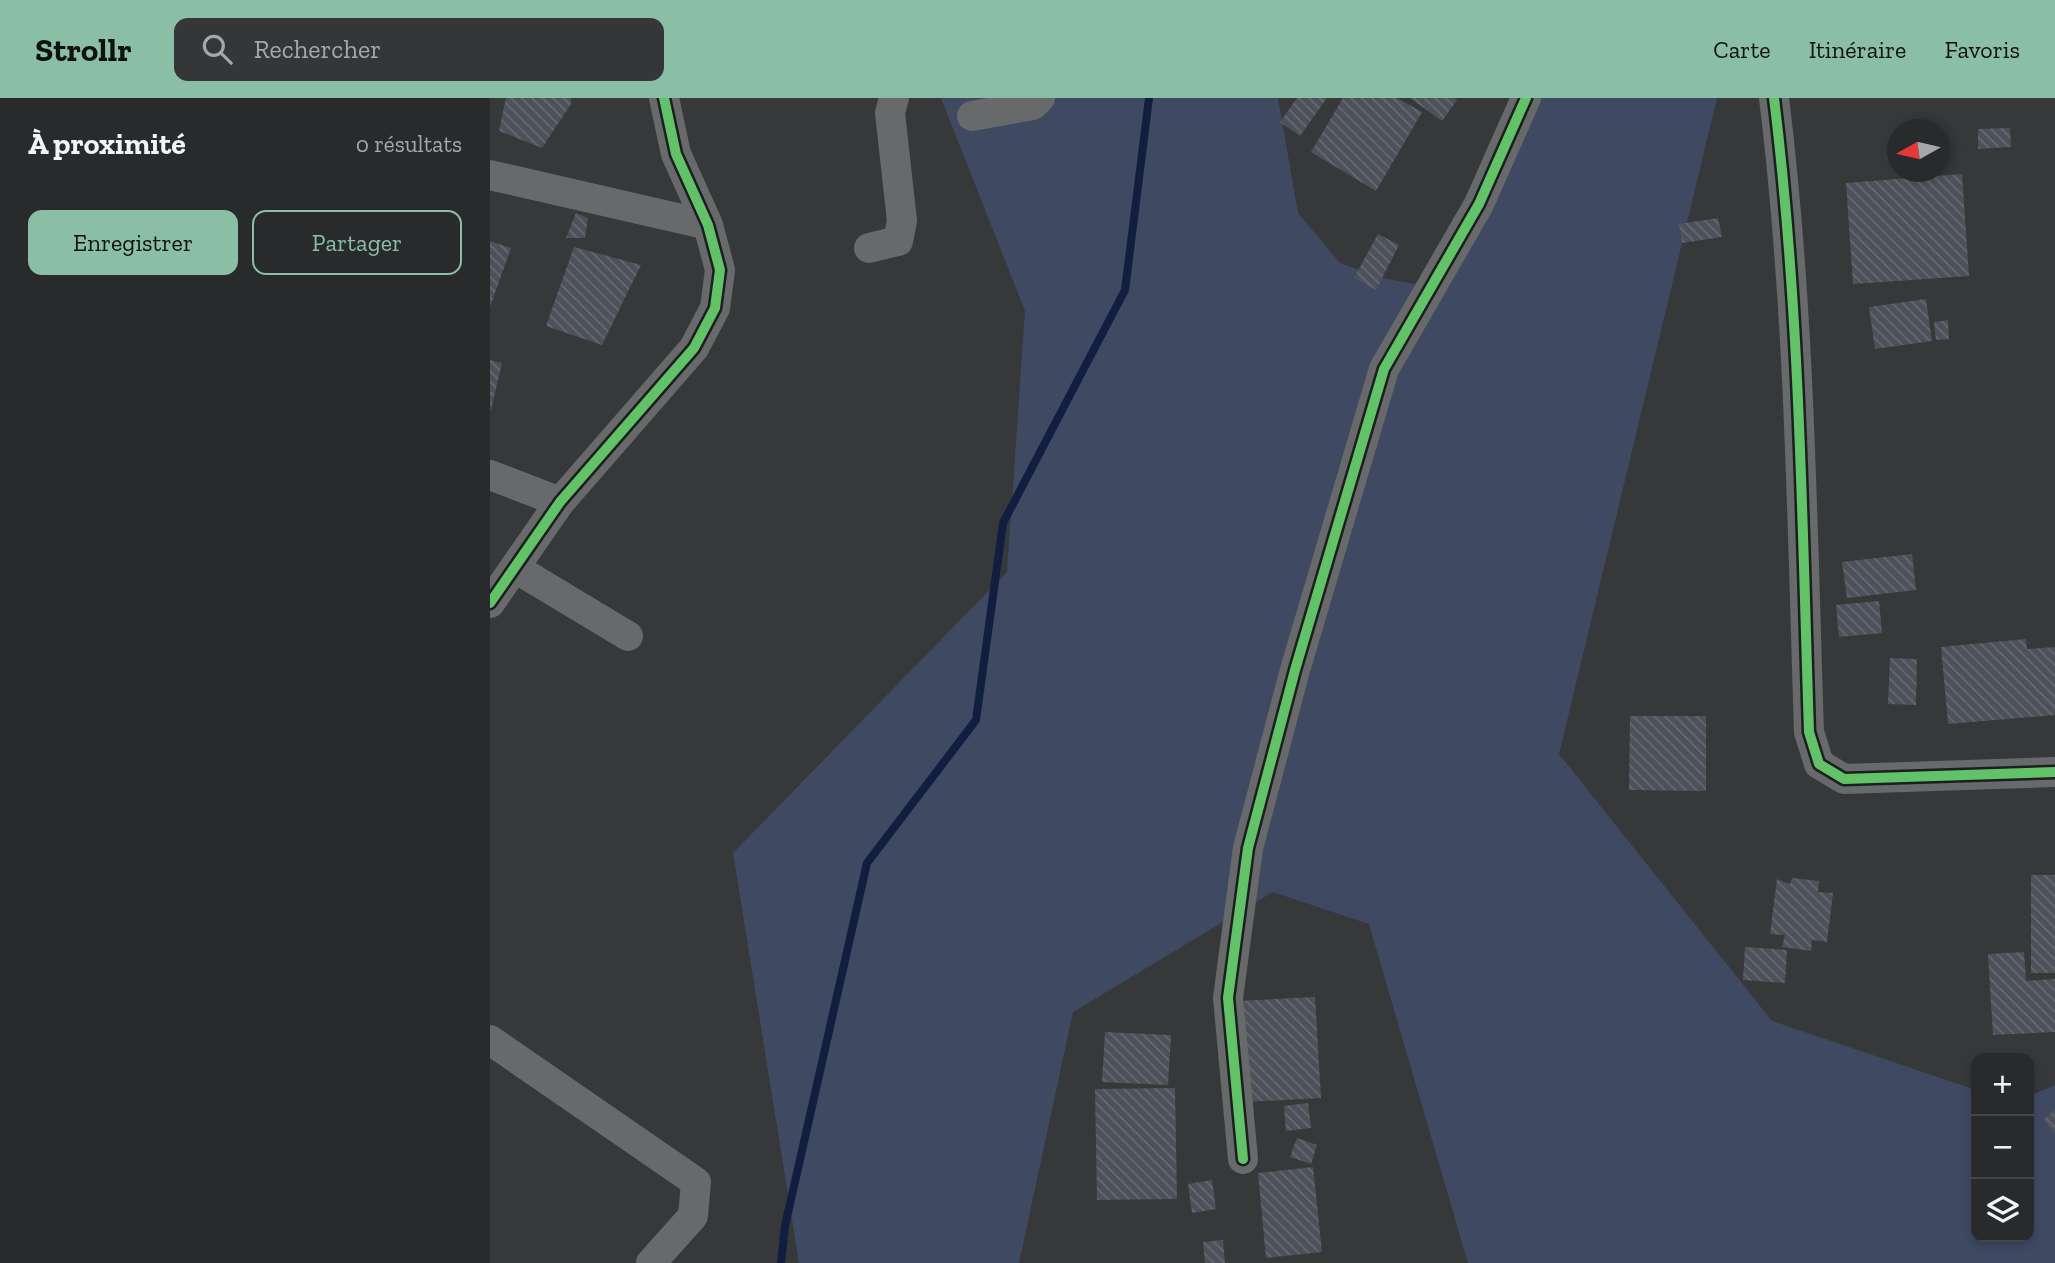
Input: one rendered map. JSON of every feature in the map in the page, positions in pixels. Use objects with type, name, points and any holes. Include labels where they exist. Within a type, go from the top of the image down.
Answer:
[{"type":"street","points":[[490,603],[560,502],[694,348],[715,308],[720,270],[708,225],[676,154],[664,98]]},
{"type":"street","points":[[869,248],[898,240],[902,221],[890,113],[894,98]]},
{"type":"street","points":[[972,116],[1033,105],[1040,98]]},
{"type":"street","points":[[1243,1159],[1228,998],[1248,848],[1295,670],[1384,369],[1479,204],[1526,98]]},
{"type":"street","points":[[1774,98],[1784,177],[1798,428],[1809,732],[1819,764],[1843,779],[2055,772]]},
{"type":"street","points":[[490,175],[708,225]]},
{"type":"street","points":[[490,475],[560,502]]},
{"type":"street","points":[[515,568],[628,636]]},
{"type":"street","points":[[490,1040],[696,1182],[693,1216],[651,1263]]},
{"type":"shaded area","points":[[941,98],[1278,98],[1298,213],[1340,263],[1378,277],[1440,289],[1539,106],[1535,98],[1717,98],[1559,754],[1772,1021],[1971,1088],[1971,1242],[2034,1242],[2034,1094],[2055,1085],[2055,1263],[1468,1263],[1369,924],[1273,892],[1073,1012],[1019,1263],[799,1263],[733,853],[1007,572],[1025,311]]},
{"type":"building","points":[[506,98],[571,98],[571,104],[542,148],[499,131]]},
{"type":"building","points":[[1297,98],[1327,98],[1300,136],[1280,122]]},
{"type":"building","points":[[1343,98],[1397,98],[1422,112],[1376,191],[1311,152]]},
{"type":"building","points":[[1410,98],[1454,98],[1457,100],[1442,121]]},
{"type":"building","points":[[2010,128],[2011,147],[1978,149],[1978,129]]},
{"type":"building","points":[[1962,174],[1969,276],[1853,284],[1846,183],[1887,180],[1887,182],[1950,182],[1950,175]]},
{"type":"building","points":[[576,213],[588,218],[585,238],[566,238]]},
{"type":"building","points":[[1718,218],[1722,237],[1682,243],[1679,224]]},
{"type":"building","points":[[1378,234],[1399,245],[1376,290],[1354,278]]},
{"type":"building","points":[[490,241],[511,248],[490,307]]},
{"type":"building","points":[[574,247],[641,265],[602,345],[546,326]]},
{"type":"building","points":[[1926,299],[1932,341],[1875,349],[1869,307]]},
{"type":"building","points":[[1948,320],[1949,339],[1936,340],[1934,322]]},
{"type":"building","points":[[490,360],[502,363],[491,410],[490,410]]},
{"type":"building","points":[[1912,554],[1916,590],[1847,598],[1842,562]]},
{"type":"building","points":[[1879,601],[1882,633],[1839,637],[1836,605]]},
{"type":"building","points":[[2026,639],[2027,649],[2055,647],[2055,715],[1948,724],[1941,647]]},
{"type":"building","points":[[1890,658],[1917,659],[1916,705],[1888,704]]},
{"type":"building","points":[[1630,716],[1706,716],[1706,791],[1629,790]]},
{"type":"building","points":[[2031,875],[2055,875],[2055,973],[2031,973]]},
{"type":"building","points":[[1792,878],[1819,881],[1818,892],[1833,893],[1827,942],[1812,940],[1811,951],[1782,947],[1785,935],[1770,934],[1777,879],[1790,884]]},
{"type":"building","points":[[1745,947],[1787,950],[1785,983],[1743,980]]},
{"type":"building","points":[[2024,952],[2026,981],[2055,979],[2055,1032],[1993,1035],[1988,954]]},
{"type":"building","points":[[1315,997],[1321,1098],[1244,1102],[1238,1001]]},
{"type":"building","points":[[1105,1032],[1171,1035],[1168,1085],[1102,1082]]},
{"type":"building","points":[[1175,1088],[1177,1199],[1097,1200],[1095,1089]]},
{"type":"building","points":[[1308,1103],[1311,1128],[1286,1131],[1284,1106]]},
{"type":"building","points":[[2055,1110],[2055,1134],[2043,1120]]},
{"type":"building","points":[[1297,1138],[1317,1145],[1311,1164],[1290,1157]]},
{"type":"building","points":[[1313,1167],[1322,1252],[1266,1258],[1258,1173]]},
{"type":"building","points":[[1212,1180],[1216,1209],[1192,1213],[1188,1184]]},
{"type":"building","points":[[1223,1240],[1225,1263],[1205,1263],[1203,1242]]},
{"type":"waterway","points":[[781,1263],[785,1226],[867,863],[976,720],[1003,523],[1125,290],[1149,98]]},
{"type":"cycle path","points":[[490,603],[560,502],[694,348],[715,308],[720,270],[708,225],[676,154],[664,98]]},
{"type":"cycle path","points":[[1243,1159],[1228,998],[1248,848],[1295,670],[1384,369],[1479,204],[1526,98]]},
{"type":"cycle path","points":[[1774,98],[1795,335],[1809,732],[1819,764],[1844,779],[2055,772]]}]
